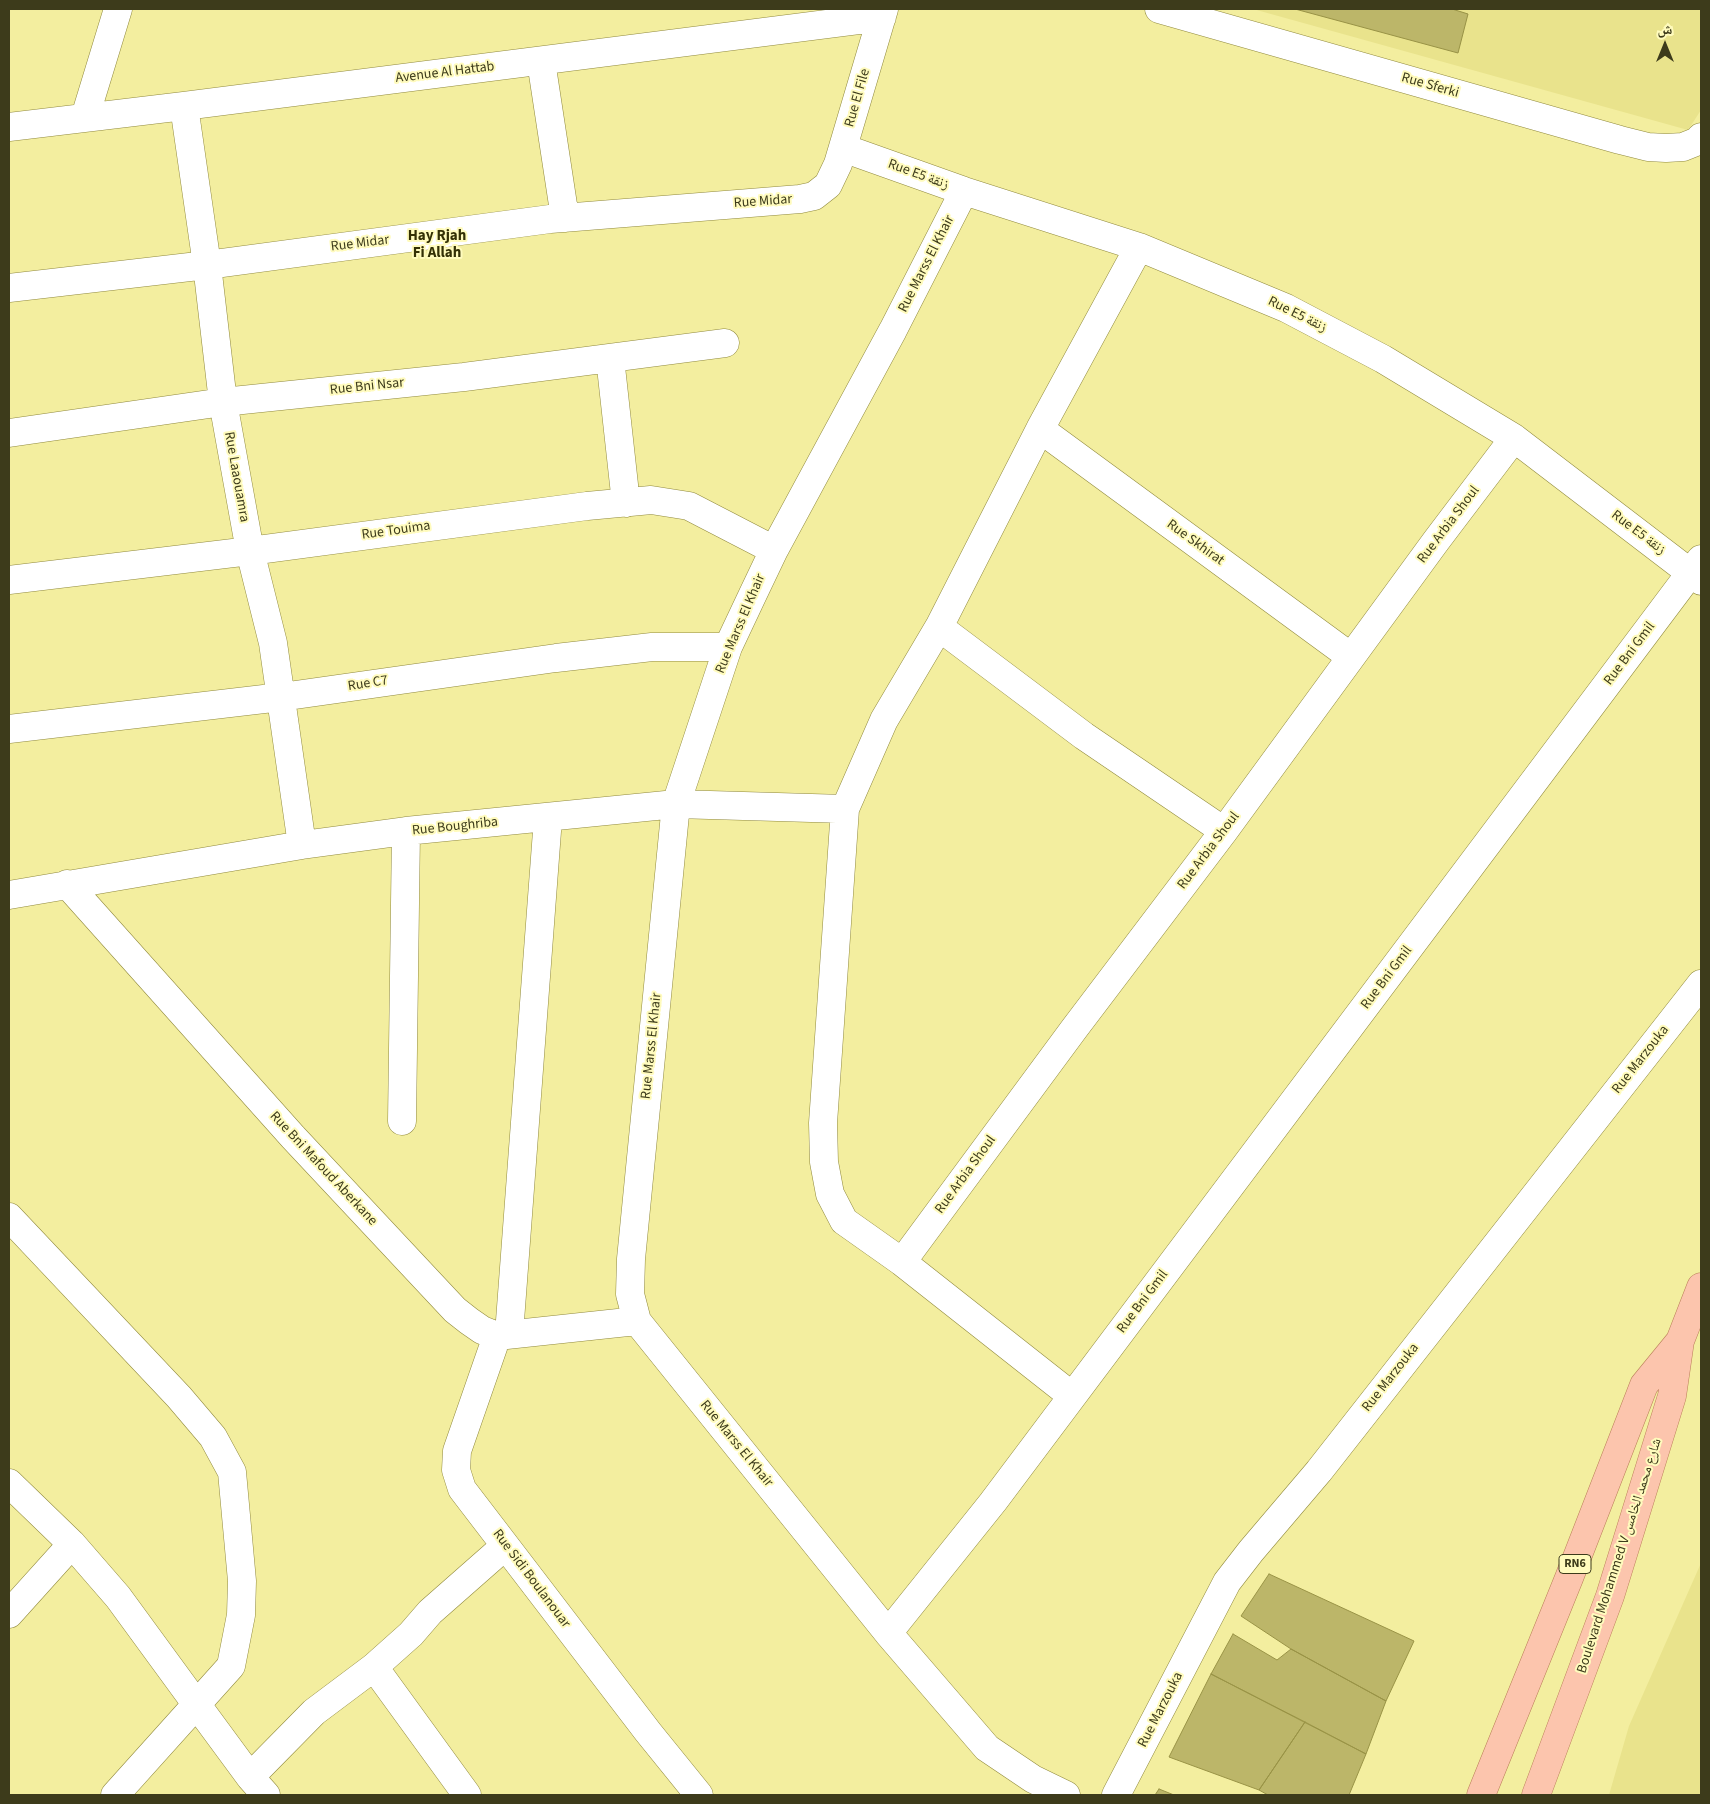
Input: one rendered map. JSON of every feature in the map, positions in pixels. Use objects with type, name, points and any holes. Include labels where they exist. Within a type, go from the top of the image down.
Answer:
[{"type":"main road","name":"Boulevard Mohammed V شارع محمد الخامس","points":[[1536,1795],[1610,1596],[1672,1396],[1680,1341],[1701,1287]]},
{"type":"main road","name":"Boulevard Mohammed V شارع محمد الخامس","points":[[1481,1795],[1569,1578],[1644,1385],[1680,1341]]},
{"type":"street","points":[[85,118],[118,9]]},
{"type":"street","name":"Rue Sferki","points":[[1158,9],[1620,140],[1666,148],[1683,147],[1698,141],[1701,137]]},
{"type":"street","name":"Avenue Al Hattab","points":[[9,127],[541,61],[883,13]]},
{"type":"street","name":"Rue El File","points":[[828,185],[843,148],[883,13]]},
{"type":"street","points":[[541,61],[565,218]]},
{"type":"street","name":"Rue Laaouamra","points":[[184,106],[207,265],[223,402],[250,551],[273,643],[302,845]]},
{"type":"street","name":"Rue E5 زنقة","points":[[843,148],[964,191],[1139,247],[1295,313],[1383,358],[1514,438],[1698,571]]},
{"type":"street","name":"Rue Midar","points":[[9,288],[207,265],[565,218],[800,199],[814,196],[828,185]]},
{"type":"street","name":"Rue Marss El Khair","points":[[964,191],[893,330],[774,550],[728,647],[676,804],[631,1259],[630,1294],[637,1321],[888,1632],[987,1748],[1033,1779],[1066,1795]]},
{"type":"street","points":[[1072,1396],[902,1262],[844,1222],[830,1194],[824,1162],[823,1123],[845,809],[884,720],[939,627],[1040,429],[1139,247]]},
{"type":"street","name":"Rue Bni Nsar","points":[[9,433],[223,402],[464,377],[725,343]]},
{"type":"street","points":[[610,358],[626,503]]},
{"type":"street","name":"Rue Skhirat","points":[[1040,429],[1351,656]]},
{"type":"street","name":"Rue Arbia Shoul","points":[[902,1262],[1080,1021],[1224,831],[1351,656],[1514,438]]},
{"type":"street","name":"Rue Touima","points":[[9,580],[250,551],[587,506],[651,500],[689,506],[774,550]]},
{"type":"street","name":"Rue Bni Gmil","points":[[888,1632],[993,1502],[1698,571]]},
{"type":"street","points":[[939,627],[1084,736],[1224,831]]},
{"type":"street","name":"Rue C7","points":[[9,730],[281,697],[566,657],[652,647],[728,647]]},
{"type":"street","name":"Rue Boughriba","points":[[9,895],[302,845],[406,831],[676,804],[845,809]]},
{"type":"street","name":"Rue Sidi Boulanouar","points":[[548,818],[503,1335],[457,1451],[456,1470],[462,1488],[505,1546],[648,1732],[699,1795]]},
{"type":"street","points":[[402,1121],[406,831]]},
{"type":"street","name":"Rue Bni Mafoud Aberkane","points":[[67,884],[293,1137],[455,1310],[482,1330],[503,1335]]},
{"type":"street","name":"Rue Marzouka","points":[[1116,1795],[1227,1582],[1319,1471],[1701,984]]},
{"type":"street","points":[[9,1217],[179,1397],[213,1437],[232,1472],[242,1581],[242,1615],[231,1666],[115,1795]]},
{"type":"street","points":[[503,1335],[637,1321]]},
{"type":"street","points":[[9,1483],[72,1544],[118,1597],[196,1706],[258,1786],[314,1712],[412,1634],[430,1612],[505,1546]]},
{"type":"street","points":[[9,1614],[72,1544]]},
{"type":"street","points":[[374,1666],[467,1795]]},
{"type":"shaded area","points":[[1253,9],[1701,9],[1701,110],[1688,130]]},
{"type":"shaded area","points":[[1701,1563],[1701,1795],[1609,1795],[1629,1726]]},
{"type":"building","points":[[1295,9],[1452,9],[1468,14],[1458,53]]},
{"type":"building","points":[[1269,1574],[1414,1641],[1386,1701],[1291,1649],[1241,1616]]},
{"type":"building","points":[[1233,1634],[1277,1660],[1291,1649],[1386,1701],[1366,1754],[1211,1674]]},
{"type":"building","points":[[1211,1674],[1305,1722],[1259,1790],[1169,1757]]},
{"type":"building","points":[[1305,1722],[1366,1754],[1349,1795],[1268,1795],[1259,1790]]},
{"type":"building","points":[[1159,1789],[1174,1795],[1155,1795]]},
{"type":"district","name":"Hay Rjah Fi Allah","points":[[437,246]]}]
